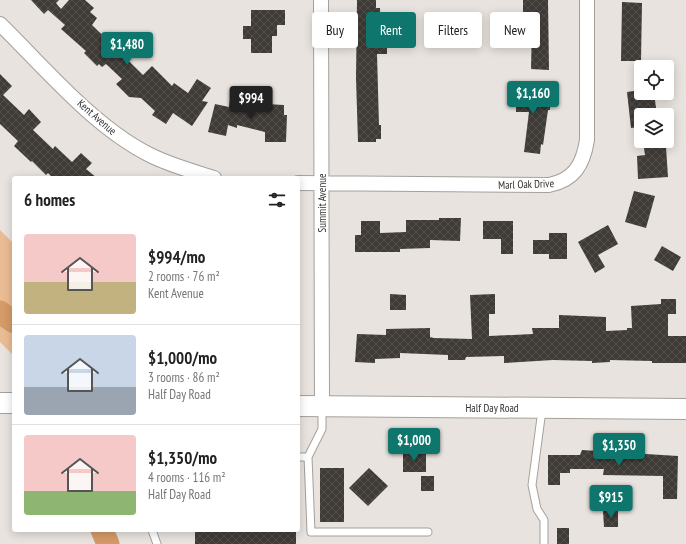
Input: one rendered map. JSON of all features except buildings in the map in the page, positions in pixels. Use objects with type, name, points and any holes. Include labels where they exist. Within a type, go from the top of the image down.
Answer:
[{"type":"main road","points":[[0,403],[12,403]]},
{"type":"main road","name":"Half Day Road","points":[[300,406],[686,409]]},
{"type":"street","name":"Summit Avenue","points":[[321,0],[322,406]]},
{"type":"street","name":"Marl Oak Drive","points":[[322,184],[549,185],[563,182],[569,178],[580,166],[586,151],[587,0]]},
{"type":"street","name":"Kent Avenue","points":[[0,24],[87,110],[114,133],[148,154],[174,166],[207,176]]},
{"type":"street","points":[[300,183],[322,184]]},
{"type":"lane","points":[[322,406],[322,429],[308,457],[310,532],[428,532]]},
{"type":"lane","points":[[542,408],[542,422],[532,485],[537,509],[544,520],[544,544]]},
{"type":"lane","points":[[300,457],[308,457]]},
{"type":"lane","points":[[153,532],[157,544]]},
{"type":"shaded area","points":[[0,230],[12,242],[12,354],[0,342]]},
{"type":"waterway","points":[[0,312],[12,321]]},
{"type":"waterway","points":[[103,532],[108,544]]}]
